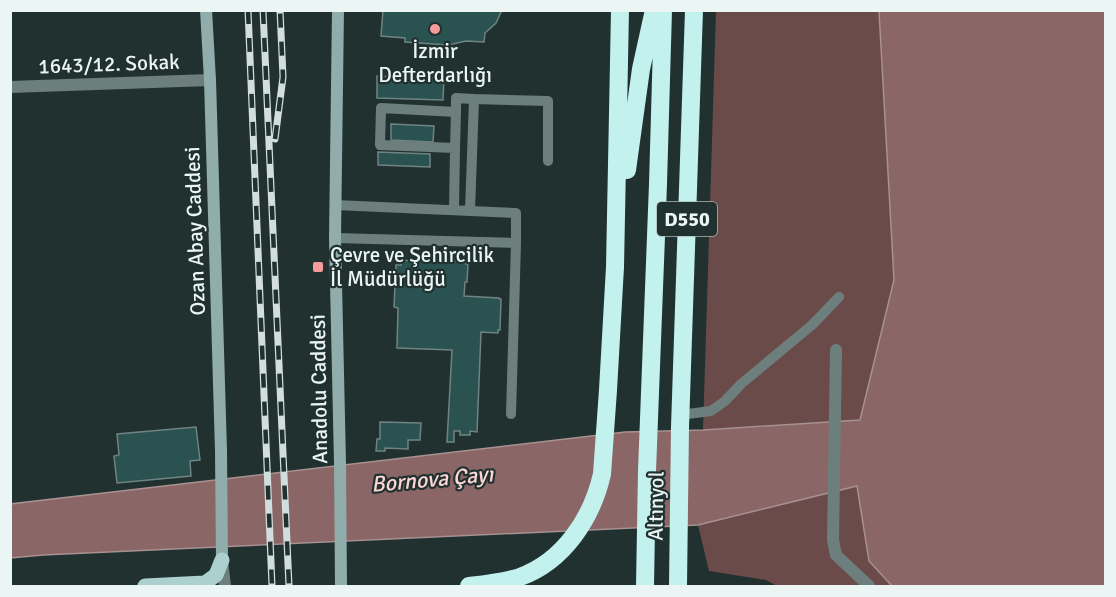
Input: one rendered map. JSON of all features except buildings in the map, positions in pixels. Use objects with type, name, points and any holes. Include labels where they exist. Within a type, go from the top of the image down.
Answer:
[{"type":"highway","points":[[469,586],[521,576],[542,566],[558,554],[571,541],[582,524],[594,501],[602,474],[615,267],[620,10]]},
{"type":"highway","points":[[615,267],[641,69],[654,10]]},
{"type":"highway","name":"Altınyol","points":[[645,586],[663,10]]},
{"type":"highway","name":"D550","points":[[680,421],[694,10]]},
{"type":"highway","name":"Altınyol","points":[[678,586],[680,421]]},
{"type":"main road","name":"Ozan Abay Caddesi","points":[[206,10],[221,451],[222,560]]},
{"type":"main road","name":"Anadolu Caddesi","points":[[338,10],[334,238],[341,586]]},
{"type":"main road","points":[[145,586],[205,583],[216,575],[222,560]]},
{"type":"street","name":"1643/12. Sokak","points":[[10,87],[210,80]]},
{"type":"street","points":[[836,350],[833,540],[836,555],[869,586]]},
{"type":"street","points":[[222,560],[225,586]]},
{"type":"lane","points":[[454,210],[456,98],[548,101],[548,161]]},
{"type":"lane","points":[[470,211],[474,99]]},
{"type":"lane","points":[[455,148],[380,145],[381,108],[456,112]]},
{"type":"lane","points":[[335,205],[516,213],[511,414]]},
{"type":"lane","points":[[334,238],[516,243]]},
{"type":"lane","points":[[680,421],[711,411],[725,401],[741,384],[812,325],[839,297]]},
{"type":"shaded area","points":[[716,11],[879,11],[894,280],[860,420],[703,430]]},
{"type":"shaded area","points":[[857,486],[869,560],[892,586],[777,586],[766,580],[709,571],[698,525]]},
{"type":"water","name":"Bornova Çayı","points":[[879,11],[1105,11],[1105,586],[892,586],[869,561],[857,486],[698,525],[11,558],[10,504],[625,432],[703,430],[860,420],[894,280]]},
{"type":"railway","points":[[248,10],[272,586]]},
{"type":"railway","points":[[263,10],[289,586]]},
{"type":"railway","points":[[275,139],[283,77],[280,10]]},
{"type":"place","name":"İzmir Defterdarlığı","points":[[435,29]]},
{"type":"place","name":"Çevre ve Şehircilik İl Müdürlüğü","points":[[318,267]]}]
